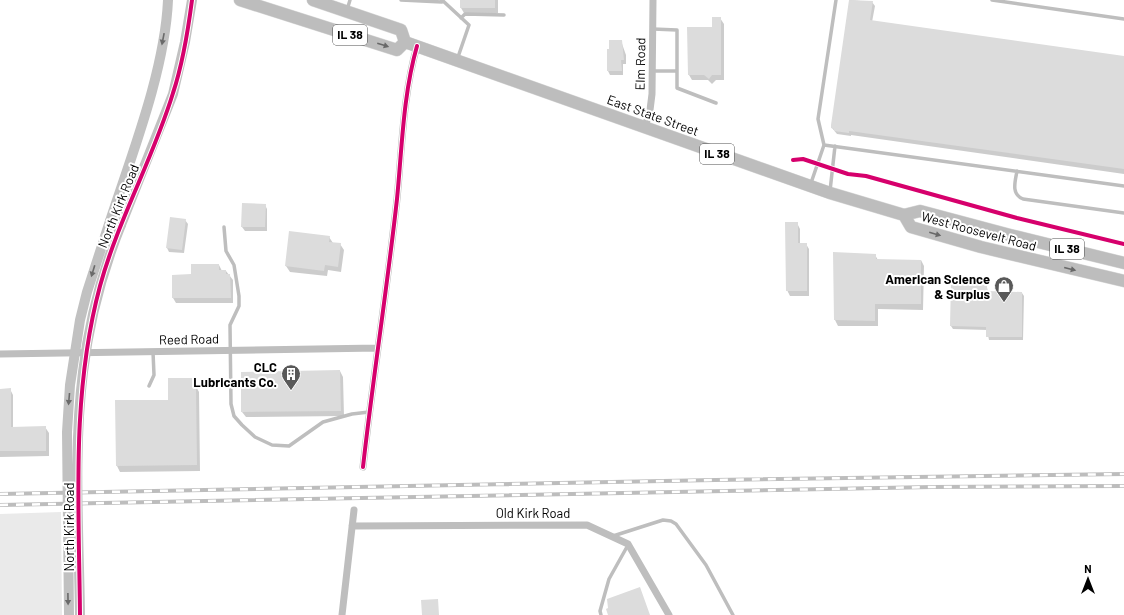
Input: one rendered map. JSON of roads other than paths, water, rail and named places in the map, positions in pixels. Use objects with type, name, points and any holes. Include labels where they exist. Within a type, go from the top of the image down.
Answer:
[{"type":"main road","name":"IL 38","points":[[240,0],[397,50],[405,42],[401,30],[349,6],[313,0]]},
{"type":"main road","name":"East State Street","points":[[405,42],[830,193],[904,215],[920,211],[1124,263]]},
{"type":"main road","name":"West Roosevelt Road","points":[[904,215],[911,227],[981,247],[1124,281]]},
{"type":"street","name":"North Kirk Road","points":[[68,615],[67,432],[70,385],[85,299],[152,86],[163,39],[168,0]]},
{"type":"street","name":"North Kirk Road","points":[[80,615],[78,435],[82,384],[95,308],[110,254],[173,94],[185,42],[192,0]]},
{"type":"street","name":"Elm Road","points":[[645,127],[650,110],[653,0]]},
{"type":"street","points":[[362,467],[397,200],[407,97],[411,67],[417,46]]},
{"type":"street","name":"Reed Road","points":[[0,354],[378,348]]},
{"type":"street","points":[[342,615],[354,510]]},
{"type":"street","name":"Old Kirk Road","points":[[352,526],[588,524],[628,544]]},
{"type":"street","points":[[628,544],[669,615]]},
{"type":"lane","points":[[401,0],[442,1],[468,25],[457,60]]},
{"type":"lane","points":[[810,186],[824,145],[818,118],[836,0]]},
{"type":"lane","points":[[992,0],[1124,19]]},
{"type":"lane","points":[[461,18],[465,14],[504,15]]},
{"type":"lane","points":[[653,30],[677,30],[677,88],[716,102]]},
{"type":"lane","points":[[652,71],[677,71]]},
{"type":"lane","points":[[824,145],[1124,186]]},
{"type":"lane","points":[[830,193],[835,146]]},
{"type":"lane","points":[[1017,171],[1015,190],[1016,195],[1022,199],[1124,213]]},
{"type":"lane","points":[[224,226],[226,251],[234,265],[239,296],[239,306],[230,325],[231,404],[234,416],[254,437],[272,445],[289,446],[323,422],[352,414],[369,412]]},
{"type":"lane","points":[[149,386],[154,375],[153,352]]},
{"type":"lane","points":[[612,536],[663,520],[671,521],[676,524],[706,565],[733,615]]},
{"type":"lane","points":[[601,615],[600,611],[609,578],[628,544]]},
{"type":"railway","points":[[0,494],[715,480],[1124,474]]},
{"type":"railway","points":[[0,505],[932,487],[1124,486]]},
{"type":"place","name":"American Science & Surplus","points":[[1004,303]]},
{"type":"place","name":"CLC Lubricants Co.","points":[[291,391]]}]
